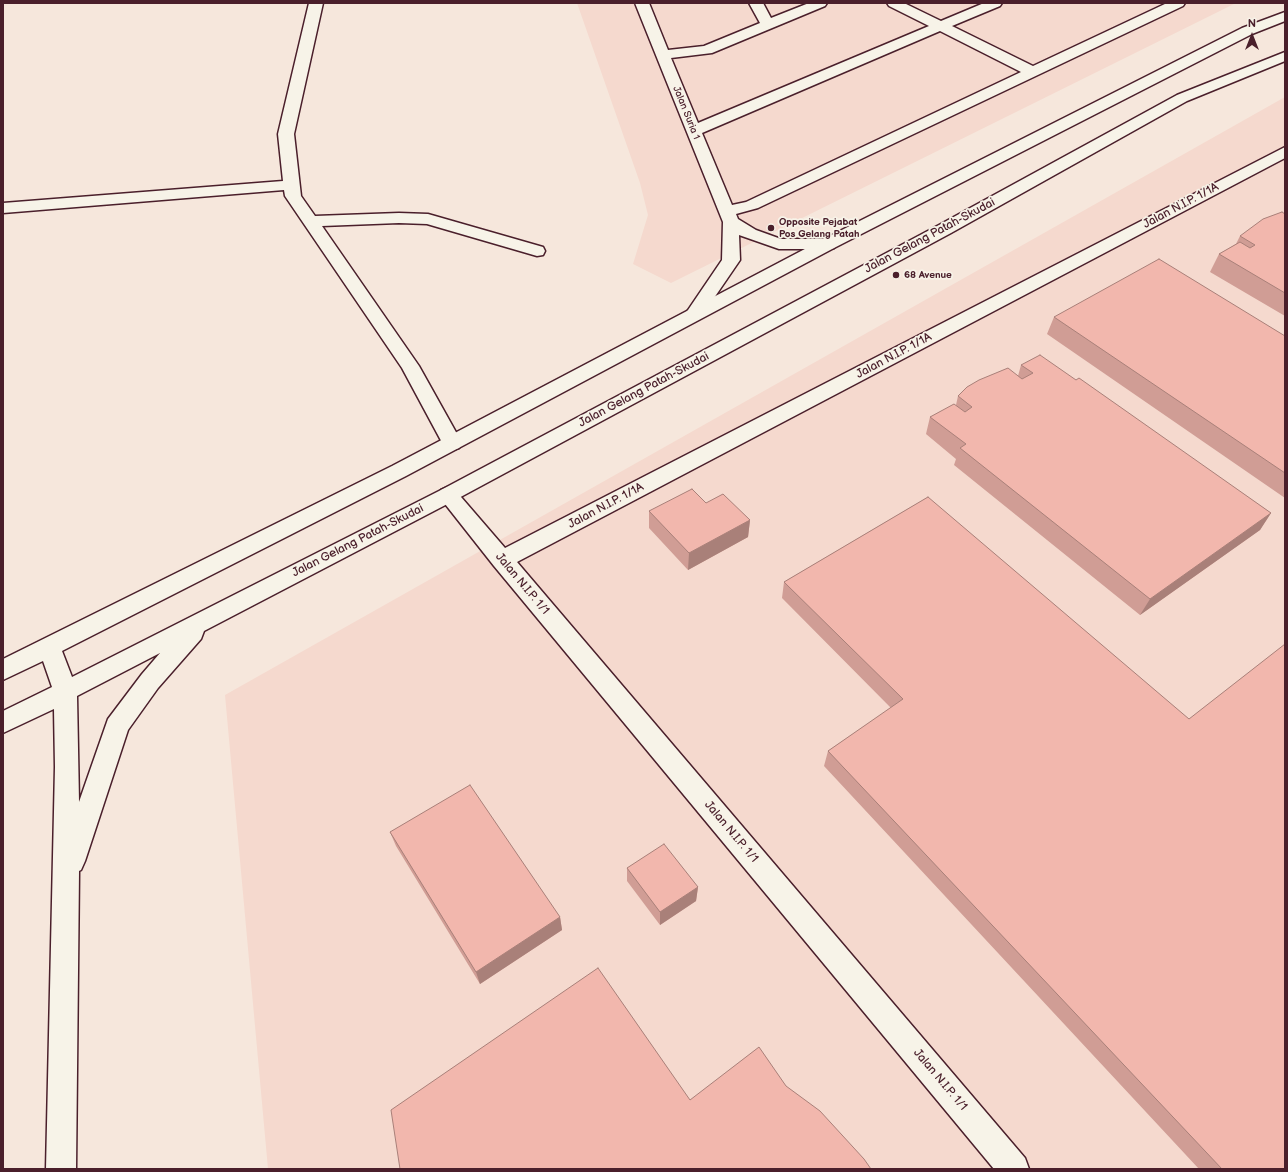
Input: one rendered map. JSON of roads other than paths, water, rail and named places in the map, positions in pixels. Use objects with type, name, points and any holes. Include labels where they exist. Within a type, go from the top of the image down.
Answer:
[{"type":"main road","points":[[316,3],[286,134],[293,196],[410,366],[452,443]]},
{"type":"main road","name":"Jalan Suria 1","points":[[642,3],[728,217],[731,260],[695,313]]},
{"type":"main road","points":[[756,3],[768,25]]},
{"type":"main road","points":[[662,55],[707,50],[820,3]]},
{"type":"main road","points":[[894,3],[1034,72]]},
{"type":"main road","points":[[693,131],[995,3]]},
{"type":"main road","points":[[828,244],[779,244],[750,234],[728,217],[1178,3]]},
{"type":"main road","points":[[3,670],[50,648],[452,443],[695,313],[828,244],[1247,31],[1285,16]]},
{"type":"main road","points":[[1247,31],[1285,31]]},
{"type":"main road","name":"Jalan Gelang Patah-Skudai","points":[[3,723],[201,623],[448,495],[938,232],[1182,98],[1285,56]]},
{"type":"main road","name":"Jalan N.I.P. 1/1A","points":[[502,560],[1285,152]]},
{"type":"main road","points":[[3,208],[20,208],[292,185]]},
{"type":"main road","points":[[310,221],[399,218],[428,219],[537,251]]},
{"type":"main road","name":"Jalan N.I.P. 1/1","points":[[448,495],[1014,1169]]},
{"type":"main road","points":[[66,879],[117,726],[150,681],[201,623]]},
{"type":"main road","points":[[50,648],[65,691],[67,767],[61,1169]]},
{"type":"place","name":"Opposite Pejabat Pos Gelang Patah","points":[[771,228]]},
{"type":"place","name":"68 Avenue","points":[[896,275]]}]
